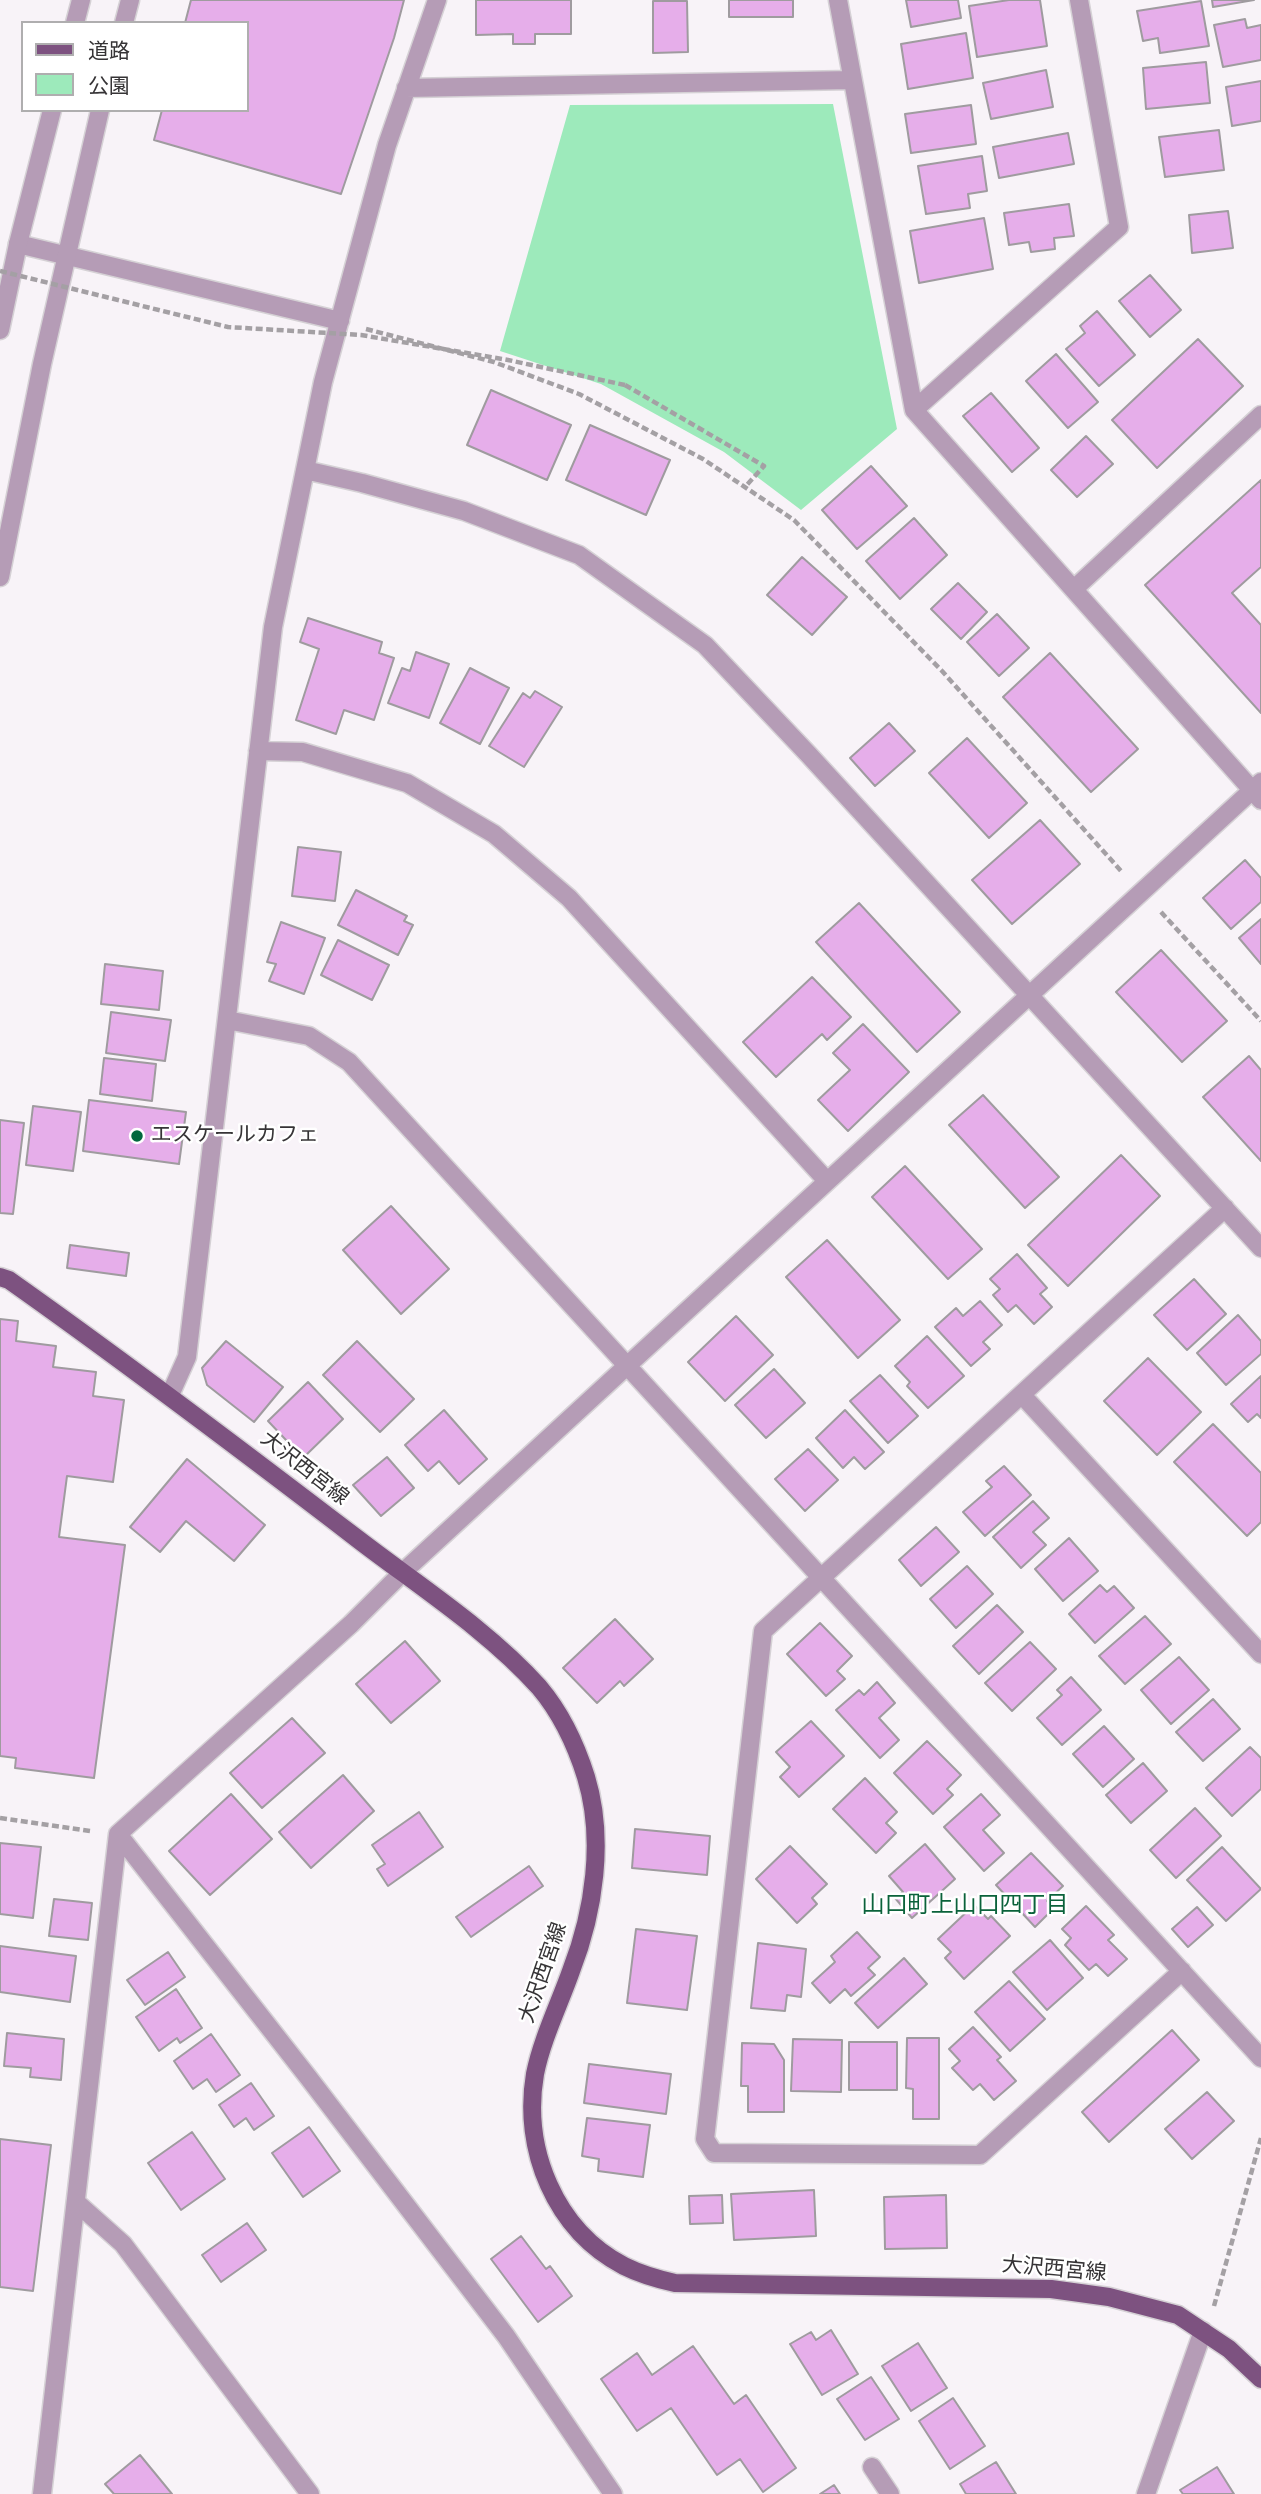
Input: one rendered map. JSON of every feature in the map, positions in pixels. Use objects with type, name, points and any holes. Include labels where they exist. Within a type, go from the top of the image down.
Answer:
[{"type":"main road","name":"大沢西宮線","points":[[0,1277],[30,1295],[170,1395],[484,1636],[540,1689],[562,1719],[587,1779],[593,1808],[596,1845],[593,1885],[573,1968],[544,2043],[536,2073],[532,2105],[534,2141],[542,2168],[553,2195],[580,2232],[622,2265],[649,2277],[675,2283],[1051,2289],[1110,2297],[1178,2315],[1229,2349],[1261,2379]]},
{"type":"street","points":[[76,21],[81,0]]},
{"type":"street","points":[[125,21],[130,0]]},
{"type":"street","points":[[170,1395],[187,1356],[273,627],[323,382],[387,145],[437,0]]},
{"type":"street","points":[[42,2494],[118,1834],[351,1624],[402,1573],[1030,995],[1258,791],[914,410],[838,0]]},
{"type":"street","points":[[914,410],[1119,227],[1079,0]]},
{"type":"street","points":[[407,88],[852,80]]},
{"type":"street","points":[[0,330],[18,244],[51,112]]},
{"type":"street","points":[[0,577],[42,364],[100,112]]},
{"type":"street","points":[[0,238],[340,321]]},
{"type":"street","points":[[1074,589],[1261,415]]},
{"type":"street","points":[[305,470],[362,482],[464,511],[579,555],[705,645],[1261,1248]]},
{"type":"street","points":[[258,751],[303,752],[407,783],[494,834],[569,898],[827,1181]]},
{"type":"street","points":[[227,1020],[309,1036],[349,1062],[1261,2058]]},
{"type":"street","points":[[1182,1971],[981,2155],[714,2153],[705,2139],[763,1631],[1225,1209]]},
{"type":"street","points":[[1022,1395],[1261,1654]]},
{"type":"street","points":[[118,1834],[506,2336],[613,2494]]},
{"type":"street","points":[[77,2203],[123,2244],[310,2494]]},
{"type":"street","points":[[1146,2494],[1203,2331]]},
{"type":"street","points":[[872,2467],[890,2494]]},
{"type":"path","points":[[0,271],[228,327],[361,335],[508,360],[625,385],[764,466],[745,487]]},
{"type":"path","points":[[340,321],[494,362],[579,394],[703,458],[794,520],[942,671],[1127,879]]},
{"type":"path","points":[[1154,907],[1261,1021]]},
{"type":"path","points":[[0,1818],[118,1834]]},
{"type":"path","points":[[1212,2310],[1261,2138]]},
{"type":"green space","points":[[833,104],[897,429],[801,510],[724,452],[601,384],[500,351],[570,105]]},
{"type":"building","points":[[191,0],[404,0],[394,38],[341,194],[154,140],[161,112],[248,112],[248,21],[186,21]]},
{"type":"building","points":[[476,0],[571,0],[571,34],[535,34],[535,44],[513,44],[513,34],[476,35]]},
{"type":"building","points":[[729,0],[793,0],[793,17],[729,17]]},
{"type":"building","points":[[906,0],[958,0],[961,18],[911,27]]},
{"type":"building","points":[[1009,0],[1040,0],[1047,46],[977,57],[969,6]]},
{"type":"building","points":[[1212,0],[1254,0],[1213,7]]},
{"type":"building","points":[[653,1],[687,1],[688,52],[653,53]]},
{"type":"building","points":[[1201,1],[1209,46],[1160,53],[1158,38],[1143,41],[1137,11]]},
{"type":"building","points":[[1245,19],[1247,28],[1261,25],[1261,60],[1223,67],[1214,25]]},
{"type":"building","points":[[966,33],[973,78],[908,89],[901,44]]},
{"type":"building","points":[[1206,62],[1210,103],[1146,109],[1143,68]]},
{"type":"building","points":[[1046,70],[1053,107],[991,119],[983,83]]},
{"type":"building","points":[[1261,81],[1261,121],[1232,126],[1226,87]]},
{"type":"building","points":[[971,105],[976,144],[911,153],[905,114]]},
{"type":"building","points":[[1219,130],[1224,170],[1165,177],[1159,137]]},
{"type":"building","points":[[1068,133],[1074,164],[999,178],[993,147]]},
{"type":"building","points":[[982,156],[987,191],[968,194],[970,208],[926,214],[918,166]]},
{"type":"building","points":[[1069,204],[1074,236],[1054,238],[1055,249],[1031,252],[1029,242],[1009,245],[1004,213]]},
{"type":"building","points":[[1228,211],[1233,248],[1192,253],[1189,215]]},
{"type":"building","points":[[984,218],[993,269],[919,283],[910,231]]},
{"type":"building","points":[[1150,275],[1181,310],[1150,337],[1119,301]]},
{"type":"building","points":[[1097,311],[1135,355],[1099,386],[1066,349],[1085,333],[1080,326]]},
{"type":"building","points":[[1198,339],[1243,386],[1157,468],[1112,420]]},
{"type":"building","points":[[1056,354],[1098,402],[1068,428],[1026,381]]},
{"type":"building","points":[[491,390],[571,425],[547,480],[467,445]]},
{"type":"building","points":[[991,393],[1039,448],[1012,472],[963,416]]},
{"type":"building","points":[[590,425],[670,460],[646,515],[566,480]]},
{"type":"building","points":[[1086,436],[1113,464],[1077,497],[1051,470]]},
{"type":"building","points":[[871,466],[907,506],[857,549],[822,510]]},
{"type":"building","points":[[1261,480],[1261,567],[1232,593],[1261,625],[1261,713],[1145,585]]},
{"type":"building","points":[[914,518],[947,555],[900,599],[866,561]]},
{"type":"building","points":[[802,557],[847,597],[812,635],[767,595]]},
{"type":"building","points":[[958,583],[987,612],[961,639],[931,609]]},
{"type":"building","points":[[997,614],[1029,648],[999,676],[967,642]]},
{"type":"building","points":[[308,618],[382,642],[379,653],[394,658],[374,720],[344,710],[336,734],[296,720],[319,649],[300,642]]},
{"type":"building","points":[[416,652],[449,664],[429,718],[388,703],[402,668],[410,671]]},
{"type":"building","points":[[1050,653],[1138,749],[1091,792],[1003,697]]},
{"type":"building","points":[[470,668],[509,688],[480,744],[440,723]]},
{"type":"building","points":[[535,691],[562,707],[524,767],[489,746],[523,693],[530,698]]},
{"type":"building","points":[[889,723],[915,751],[875,786],[850,758]]},
{"type":"building","points":[[967,738],[1027,803],[989,838],[929,773]]},
{"type":"building","points":[[1040,820],[1080,864],[1012,924],[972,880]]},
{"type":"building","points":[[298,847],[341,852],[335,901],[292,896]]},
{"type":"building","points":[[1245,860],[1261,878],[1261,902],[1231,929],[1203,898]]},
{"type":"building","points":[[356,890],[407,916],[404,921],[413,925],[398,955],[338,925]]},
{"type":"building","points":[[859,903],[960,1012],[917,1052],[816,942]]},
{"type":"building","points":[[1261,919],[1261,964],[1239,938]]},
{"type":"building","points":[[281,922],[325,938],[304,994],[269,981],[276,964],[267,962]]},
{"type":"building","points":[[338,940],[389,965],[372,1000],[321,975]]},
{"type":"building","points":[[1161,950],[1227,1021],[1182,1062],[1116,992]]},
{"type":"building","points":[[105,964],[163,971],[159,1010],[101,1004]]},
{"type":"building","points":[[812,977],[851,1017],[827,1040],[822,1034],[776,1077],[743,1042]]},
{"type":"building","points":[[111,1012],[171,1020],[165,1061],[106,1053]]},
{"type":"building","points":[[863,1024],[909,1072],[848,1131],[818,1100],[850,1070],[833,1053]]},
{"type":"building","points":[[1249,1056],[1261,1070],[1261,1161],[1203,1097]]},
{"type":"building","points":[[104,1058],[156,1064],[152,1101],[100,1094]]},
{"type":"building","points":[[983,1095],[1059,1177],[1025,1208],[949,1125]]},
{"type":"building","points":[[89,1100],[186,1112],[179,1164],[83,1151]]},
{"type":"building","points":[[33,1106],[81,1112],[73,1171],[26,1165]]},
{"type":"building","points":[[0,1120],[24,1123],[13,1214],[0,1213]]},
{"type":"building","points":[[1121,1155],[1160,1196],[1068,1286],[1028,1245]]},
{"type":"building","points":[[905,1166],[982,1249],[948,1279],[872,1197]]},
{"type":"building","points":[[391,1206],[449,1269],[401,1314],[343,1250]]},
{"type":"building","points":[[827,1240],[900,1320],[858,1358],[786,1277]]},
{"type":"building","points":[[70,1245],[129,1253],[126,1276],[67,1268]]},
{"type":"building","points":[[1017,1254],[1047,1288],[1040,1294],[1052,1307],[1034,1324],[1016,1305],[1008,1312],[993,1295],[1000,1289],[990,1279]]},
{"type":"building","points":[[1194,1279],[1226,1314],[1187,1350],[1154,1315]]},
{"type":"building","points":[[980,1301],[1002,1325],[983,1342],[990,1349],[971,1366],[935,1327],[956,1308],[963,1316]]},
{"type":"building","points":[[1238,1315],[1261,1341],[1261,1354],[1226,1385],[1197,1353]]},
{"type":"building","points":[[736,1316],[773,1355],[725,1401],[688,1362]]},
{"type":"building","points":[[0,1319],[18,1321],[16,1341],[56,1346],[53,1367],[96,1372],[93,1396],[124,1400],[113,1482],[67,1476],[59,1537],[125,1545],[94,1778],[15,1768],[16,1758],[0,1756]]},
{"type":"building","points":[[927,1336],[964,1376],[928,1408],[907,1386],[910,1382],[895,1366]]},
{"type":"building","points":[[226,1341],[283,1387],[254,1422],[207,1385],[202,1368]]},
{"type":"building","points":[[357,1341],[414,1399],[380,1432],[323,1375]]},
{"type":"building","points":[[1148,1358],[1201,1412],[1157,1455],[1104,1401]]},
{"type":"building","points":[[774,1369],[805,1403],[766,1438],[735,1405]]},
{"type":"building","points":[[880,1375],[918,1416],[888,1443],[850,1401]]},
{"type":"building","points":[[1261,1376],[1261,1418],[1257,1414],[1248,1422],[1231,1404]]},
{"type":"building","points":[[308,1382],[343,1419],[303,1458],[268,1421]]},
{"type":"building","points":[[444,1410],[487,1459],[459,1484],[439,1461],[428,1471],[405,1445]]},
{"type":"building","points":[[845,1410],[884,1452],[865,1469],[854,1457],[843,1468],[816,1438]]},
{"type":"building","points":[[1213,1424],[1261,1473],[1261,1522],[1247,1536],[1174,1462]]},
{"type":"building","points":[[808,1449],[838,1480],[805,1511],[775,1479]]},
{"type":"building","points":[[387,1457],[414,1488],[381,1516],[353,1485]]},
{"type":"building","points":[[187,1459],[265,1525],[234,1561],[186,1521],[160,1552],[130,1527]]},
{"type":"building","points":[[1004,1466],[1031,1495],[985,1536],[963,1512],[992,1487],[986,1481]]},
{"type":"building","points":[[1033,1501],[1049,1518],[1033,1532],[1046,1545],[1021,1568],[993,1537]]},
{"type":"building","points":[[936,1527],[959,1552],[921,1586],[899,1560]]},
{"type":"building","points":[[1069,1538],[1098,1571],[1063,1601],[1035,1569]]},
{"type":"building","points":[[967,1566],[993,1594],[956,1628],[930,1599]]},
{"type":"building","points":[[1100,1585],[1107,1592],[1114,1586],[1134,1608],[1095,1643],[1069,1614]]},
{"type":"building","points":[[997,1605],[1023,1632],[979,1674],[953,1646]]},
{"type":"building","points":[[1145,1616],[1171,1644],[1125,1684],[1099,1656]]},
{"type":"building","points":[[615,1619],[653,1659],[624,1686],[620,1681],[597,1703],[563,1668]]},
{"type":"building","points":[[820,1623],[852,1656],[837,1671],[845,1679],[826,1696],[787,1654]]},
{"type":"building","points":[[405,1641],[440,1681],[391,1723],[356,1684]]},
{"type":"building","points":[[1030,1642],[1056,1669],[1012,1711],[985,1683]]},
{"type":"building","points":[[1179,1657],[1209,1690],[1171,1724],[1141,1690]]},
{"type":"building","points":[[1071,1677],[1101,1710],[1062,1745],[1037,1718],[1062,1695],[1057,1690]]},
{"type":"building","points":[[877,1682],[895,1703],[879,1718],[899,1740],[880,1758],[836,1710],[859,1690],[864,1695]]},
{"type":"building","points":[[1213,1699],[1240,1729],[1203,1761],[1176,1732]]},
{"type":"building","points":[[292,1718],[325,1753],[262,1808],[230,1773]]},
{"type":"building","points":[[811,1721],[844,1756],[799,1797],[780,1777],[790,1767],[776,1752]]},
{"type":"building","points":[[1104,1726],[1134,1759],[1103,1787],[1073,1754]]},
{"type":"building","points":[[927,1741],[961,1775],[947,1789],[953,1795],[933,1814],[894,1773]]},
{"type":"building","points":[[1250,1747],[1261,1758],[1261,1789],[1232,1816],[1206,1788]]},
{"type":"building","points":[[1143,1763],[1167,1791],[1131,1823],[1106,1795]]},
{"type":"building","points":[[343,1775],[374,1811],[311,1868],[279,1832]]},
{"type":"building","points":[[865,1778],[897,1812],[886,1823],[896,1833],[876,1853],[833,1809]]},
{"type":"building","points":[[231,1794],[272,1839],[210,1895],[169,1851]]},
{"type":"building","points":[[981,1794],[1000,1815],[983,1830],[1004,1853],[984,1871],[944,1827]]},
{"type":"building","points":[[1195,1808],[1221,1836],[1176,1878],[1150,1850]]},
{"type":"building","points":[[419,1812],[443,1847],[388,1886],[377,1869],[385,1864],[372,1845]]},
{"type":"building","points":[[635,1829],[710,1836],[707,1875],[632,1868]]},
{"type":"building","points":[[0,1843],[41,1847],[33,1918],[0,1914]]},
{"type":"building","points":[[925,1844],[955,1879],[912,1918],[895,1898],[903,1892],[889,1876]]},
{"type":"building","points":[[790,1846],[827,1884],[812,1898],[817,1904],[797,1923],[756,1879]]},
{"type":"building","points":[[1222,1847],[1261,1889],[1226,1921],[1187,1880]]},
{"type":"building","points":[[1031,1853],[1063,1886],[1047,1901],[1054,1908],[1035,1927],[996,1885]]},
{"type":"building","points":[[529,1866],[543,1886],[471,1937],[456,1917]]},
{"type":"building","points":[[54,1899],[92,1903],[88,1940],[49,1936]]},
{"type":"building","points":[[974,1905],[988,1919],[991,1916],[1010,1936],[964,1979],[945,1958],[951,1952],[938,1939]]},
{"type":"building","points":[[1086,1906],[1114,1935],[1108,1940],[1127,1959],[1108,1976],[1096,1964],[1089,1970],[1065,1945],[1071,1938],[1062,1929]]},
{"type":"building","points":[[1197,1907],[1213,1925],[1188,1947],[1172,1929]]},
{"type":"building","points":[[636,1929],[697,1936],[687,2010],[627,2003]]},
{"type":"building","points":[[857,1932],[880,1957],[868,1968],[875,1975],[851,1996],[845,1989],[830,2003],[812,1983],[835,1962],[831,1956]]},
{"type":"building","points":[[1050,1940],[1083,1978],[1047,2010],[1013,1972]]},
{"type":"building","points":[[758,1943],[806,1949],[801,1997],[787,1995],[785,2011],[751,2008]]},
{"type":"building","points":[[0,1946],[76,1956],[70,2002],[0,1992]]},
{"type":"building","points":[[168,1952],[185,1977],[145,2005],[127,1980]]},
{"type":"building","points":[[904,1958],[927,1984],[878,2028],[855,2003]]},
{"type":"building","points":[[1009,1981],[1045,2019],[1010,2051],[975,2012]]},
{"type":"building","points":[[176,1989],[202,2028],[180,2043],[177,2038],[159,2051],[136,2017]]},
{"type":"building","points":[[973,2027],[1001,2057],[997,2060],[1016,2081],[994,2100],[980,2084],[973,2090],[952,2068],[960,2061],[949,2049]]},
{"type":"building","points":[[1172,2030],[1199,2060],[1109,2142],[1082,2112]]},
{"type":"building","points":[[7,2033],[64,2039],[61,2080],[30,2077],[31,2068],[4,2066]]},
{"type":"building","points":[[211,2034],[240,2075],[216,2092],[207,2079],[193,2089],[174,2061]]},
{"type":"building","points":[[907,2038],[939,2038],[939,2119],[913,2119],[913,2089],[906,2088]]},
{"type":"building","points":[[793,2039],[842,2040],[841,2092],[791,2091]]},
{"type":"building","points":[[849,2042],[897,2042],[897,2090],[849,2090]]},
{"type":"building","points":[[742,2043],[774,2044],[784,2060],[784,2112],[748,2112],[748,2086],[741,2086]]},
{"type":"building","points":[[589,2064],[671,2074],[666,2114],[584,2103]]},
{"type":"building","points":[[251,2083],[274,2116],[254,2130],[246,2118],[234,2127],[219,2105]]},
{"type":"building","points":[[1207,2092],[1234,2121],[1192,2159],[1165,2129]]},
{"type":"building","points":[[587,2118],[650,2125],[643,2177],[598,2171],[599,2159],[582,2156]]},
{"type":"building","points":[[309,2127],[340,2171],[303,2197],[272,2153]]},
{"type":"building","points":[[192,2132],[225,2179],[181,2210],[148,2163]]},
{"type":"building","points":[[0,2139],[51,2145],[33,2291],[0,2287]]},
{"type":"building","points":[[814,2190],[816,2236],[734,2240],[731,2194]]},
{"type":"building","points":[[722,2195],[723,2223],[690,2224],[689,2196]]},
{"type":"building","points":[[946,2195],[947,2248],[885,2249],[884,2197]]},
{"type":"building","points":[[247,2223],[266,2250],[221,2282],[202,2255]]},
{"type":"building","points":[[521,2236],[546,2269],[550,2266],[572,2296],[538,2322],[491,2259]]},
{"type":"building","points":[[831,2330],[858,2374],[822,2395],[790,2344],[811,2332],[816,2340]]},
{"type":"building","points":[[918,2343],[947,2388],[911,2411],[882,2366]]},
{"type":"building","points":[[693,2346],[734,2404],[746,2395],[796,2468],[763,2492],[740,2459],[717,2475],[671,2408],[637,2431],[601,2379],[637,2353],[652,2375]]},
{"type":"building","points":[[871,2377],[899,2419],[865,2440],[837,2399]]},
{"type":"building","points":[[953,2398],[985,2446],[950,2469],[919,2421]]},
{"type":"building","points":[[140,2455],[172,2494],[114,2494],[105,2484]]},
{"type":"building","points":[[996,2462],[1016,2494],[966,2494],[960,2484]]},
{"type":"building","points":[[1217,2467],[1234,2494],[1183,2494],[1180,2490]]},
{"type":"building","points":[[834,2485],[840,2494],[820,2494]]},
{"type":"place","name":"エスケールカフェ","points":[[137,1136]]},
{"type":"district","name":"山口町上山口四丁目","points":[[965,1906]]}]
